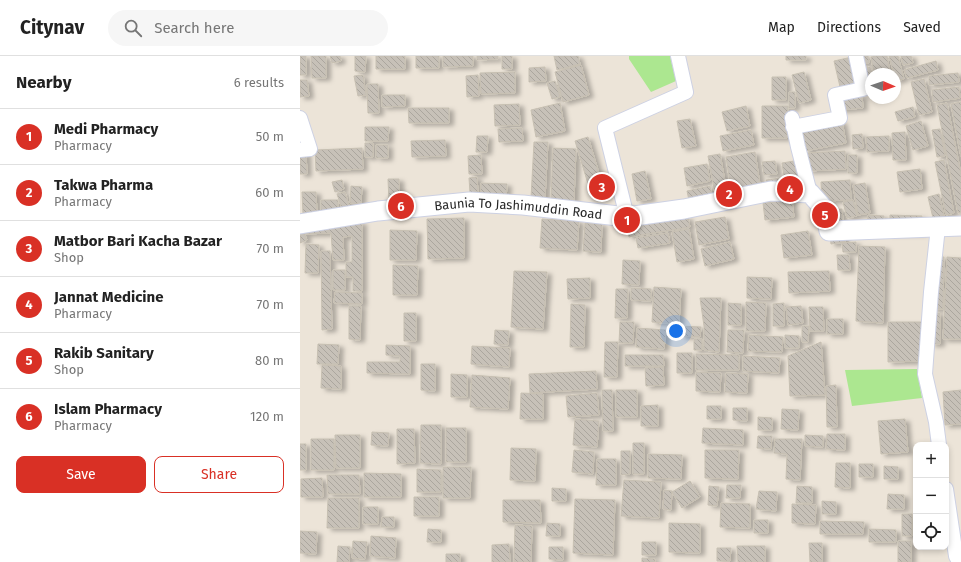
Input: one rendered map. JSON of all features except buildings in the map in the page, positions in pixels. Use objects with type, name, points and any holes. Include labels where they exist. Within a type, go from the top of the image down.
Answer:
[{"type":"street","points":[[627,218],[605,128],[686,92],[678,56]]},
{"type":"street","points":[[856,56],[863,89],[835,95],[840,118],[792,122],[810,193],[825,210],[829,231],[961,226]]},
{"type":"street","points":[[300,118],[310,149],[300,150]]},
{"type":"street","name":"Baunia To Jashimuddin Road","points":[[300,224],[378,210],[468,202],[523,205],[627,218],[684,209],[771,191],[810,193]]},
{"type":"street","points":[[938,227],[931,292],[926,374],[938,442]]},
{"type":"street","points":[[949,509],[956,556],[959,562]]},
{"type":"green space","points":[[629,56],[670,56],[676,81],[651,92],[629,59]]},
{"type":"green space","points":[[917,369],[922,398],[852,406],[845,370]]},
{"type":"place","name":"Matbor Bari Kacha Bazar","points":[[602,187]]},
{"type":"place","name":"Jannat Medicine","points":[[790,189]]},
{"type":"place","name":"Takwa Pharma","points":[[729,194]]},
{"type":"place","name":"Islam Pharmacy","points":[[401,206]]},
{"type":"place","name":"Rakib Sanitary","points":[[825,215]]},
{"type":"place","name":"Medi Pharmacy","points":[[627,220]]}]
